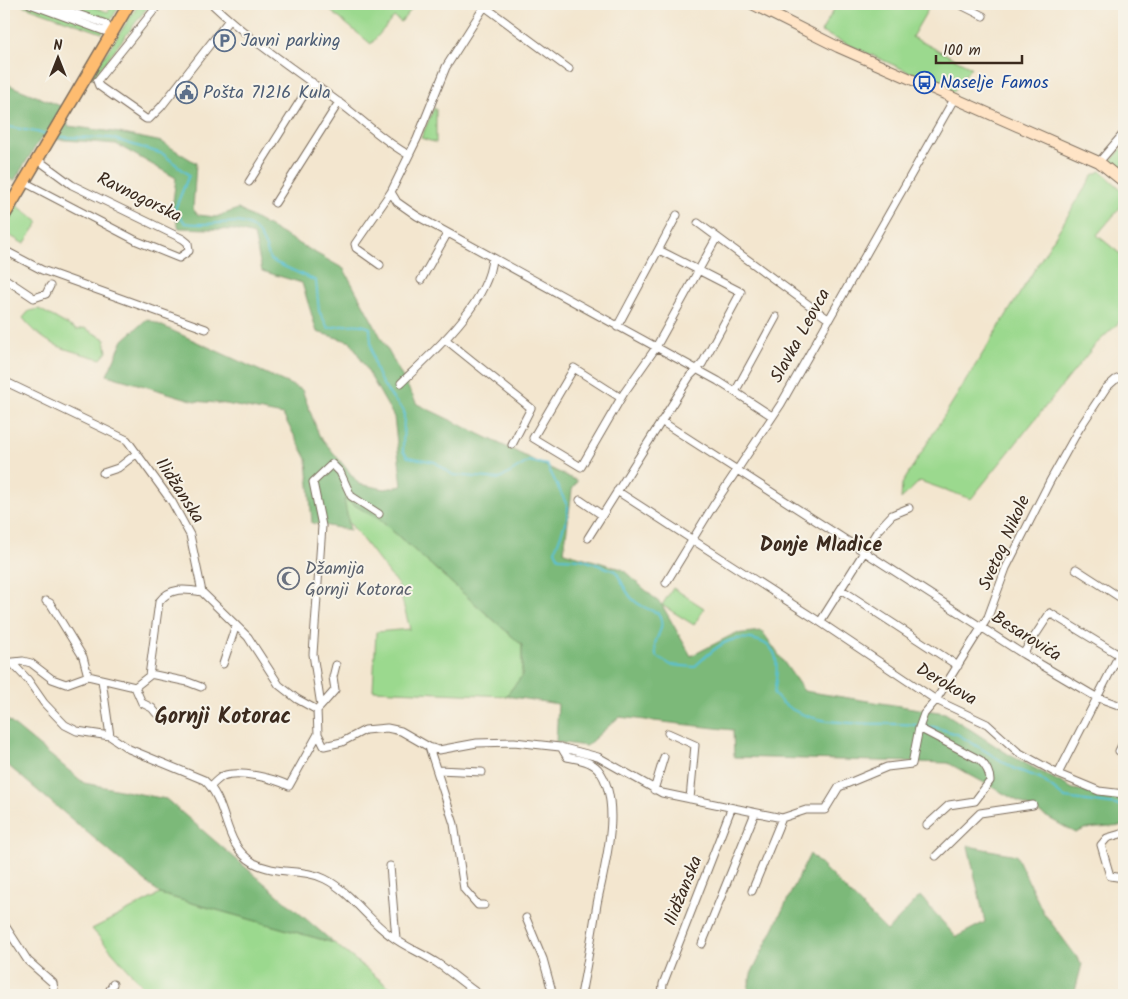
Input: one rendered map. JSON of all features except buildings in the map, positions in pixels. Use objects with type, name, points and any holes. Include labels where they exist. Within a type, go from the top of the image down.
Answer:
[{"type":"main road","points":[[4,216],[38,160],[111,29],[129,4]]},
{"type":"street","points":[[30,4],[104,31],[111,29],[106,24],[49,4]]},
{"type":"street","points":[[159,4],[97,81],[98,86],[146,119],[149,119],[230,20]]},
{"type":"street","points":[[212,4],[256,43],[339,102],[391,144],[409,155]]},
{"type":"street","points":[[752,4],[838,47],[1099,162],[1124,182]]},
{"type":"street","points":[[959,4],[983,16]]},
{"type":"street","points":[[380,265],[356,248],[355,244],[391,192],[409,155],[446,67],[485,5],[569,69]]},
{"type":"street","points":[[249,182],[312,82]]},
{"type":"street","name":"Slavka Leovca","points":[[666,583],[691,540],[772,416],[954,99]]},
{"type":"street","points":[[276,203],[339,102]]},
{"type":"street","points":[[1099,162],[1124,133]]},
{"type":"street","name":"Ravnogorska","points":[[24,182],[137,241],[179,258],[189,251],[188,243],[183,239],[72,185],[38,160]]},
{"type":"street","points":[[391,192],[397,202],[407,210],[447,234],[696,370],[772,416]]},
{"type":"street","points":[[617,327],[677,215]]},
{"type":"street","points":[[698,223],[828,319]]},
{"type":"street","points":[[421,280],[447,234]]},
{"type":"street","points":[[621,398],[574,368],[533,438],[580,467],[621,398],[655,348],[717,238]]},
{"type":"street","points":[[4,250],[42,270],[206,328]]},
{"type":"street","points":[[588,538],[661,421],[702,364],[741,292],[659,250]]},
{"type":"street","points":[[401,383],[457,326],[479,294],[490,270],[492,258]]},
{"type":"street","points":[[4,278],[34,298],[46,294],[50,286]]},
{"type":"street","points":[[735,392],[776,317]]},
{"type":"street","points":[[445,339],[531,408],[512,445]]},
{"type":"street","name":"Svetog Nikole","points":[[919,728],[924,714],[936,700],[958,666],[993,607],[1006,568],[1079,429],[1106,388],[1115,380],[1124,376]]},
{"type":"street","name":"Ilidžanska","points":[[4,381],[127,440],[172,502],[190,534],[202,592]]},
{"type":"street","name":"Besarovića","points":[[661,421],[1023,654],[1096,697],[1124,706]]},
{"type":"street","points":[[103,473],[118,468],[136,454]]},
{"type":"street","points":[[211,786],[224,776],[248,775],[266,776],[289,786],[318,734],[319,708],[313,654],[322,526],[314,482],[332,464],[340,472],[352,496],[379,514]]},
{"type":"street","name":"Derokova","points":[[617,491],[820,622],[936,700],[987,724],[1018,752],[1058,774],[1099,791],[1124,794]]},
{"type":"street","points":[[580,500],[602,515]]},
{"type":"street","points":[[820,622],[866,552],[878,530],[892,515],[909,508]]},
{"type":"street","points":[[1076,569],[1124,600]]},
{"type":"street","points":[[134,687],[150,674],[158,602],[171,592],[188,590],[202,592],[248,637],[279,685],[297,699],[319,708]]},
{"type":"street","name":"Derokova","points":[[842,590],[958,666]]},
{"type":"street","points":[[46,601],[50,603],[83,657],[88,676]]},
{"type":"street","points":[[1023,654],[1050,613],[1121,657]]},
{"type":"street","points":[[223,664],[236,625]]},
{"type":"street","points":[[1058,774],[1096,697],[1121,657],[1124,645]]},
{"type":"street","points":[[4,663],[23,661],[31,663],[52,680],[66,684],[88,676],[134,687]]},
{"type":"street","points":[[12,663],[28,680],[44,703],[65,725],[77,731],[110,736],[129,750],[183,770],[211,786],[221,804],[226,826],[235,846],[254,863],[277,870],[305,872],[323,878],[337,886],[374,922],[396,939],[436,962],[480,995]]},
{"type":"street","points":[[319,708],[335,690],[333,677],[336,665]]},
{"type":"street","points":[[150,674],[188,682],[201,687]]},
{"type":"street","points":[[102,680],[110,736]]},
{"type":"street","points":[[134,687],[142,703],[152,708],[156,713]]},
{"type":"street","points":[[318,734],[326,747],[365,730],[387,728],[401,731],[429,747],[439,750],[477,743],[514,742],[560,747],[598,757],[654,790],[731,809],[782,818],[806,810],[825,810],[839,788],[887,767],[912,764],[919,728],[974,756],[985,765],[990,781],[975,801],[949,805],[927,825]]},
{"type":"street","points":[[668,732],[695,745],[690,799]]},
{"type":"street","points":[[1120,752],[1124,741]]},
{"type":"street","points":[[429,747],[454,824],[464,889],[478,905],[484,905]]},
{"type":"street","points":[[560,747],[567,757],[596,767],[604,782],[610,807],[610,833],[581,995]]},
{"type":"street","points":[[654,790],[664,757]]},
{"type":"street","points":[[438,770],[482,772]]},
{"type":"street","points":[[975,801],[980,813]]},
{"type":"street","points":[[936,856],[980,813],[1033,805]]},
{"type":"street","name":"Ilidžanska","points":[[662,995],[664,984],[731,809]]},
{"type":"street","name":"Ilidžanska","points":[[702,944],[755,813]]},
{"type":"street","points":[[752,891],[782,818]]},
{"type":"street","points":[[1124,833],[1107,838],[1101,845],[1110,876],[1124,878]]},
{"type":"street","points":[[390,866],[396,939]]},
{"type":"street","points":[[526,918],[543,959],[553,995]]},
{"type":"street","points":[[4,924],[28,961],[53,983],[55,995]]},
{"type":"street","points":[[107,995],[113,984]]},
{"type":"green space","points":[[19,4],[84,4],[108,12],[113,4],[121,4],[102,33]]},
{"type":"green space","points":[[139,4],[150,4],[93,78],[91,76]]},
{"type":"green space","points":[[322,4],[416,4],[401,22],[394,17],[371,44]]},
{"type":"green space","points":[[837,4],[931,4],[912,37],[971,67],[953,92],[821,32]]},
{"type":"green space","points":[[4,83],[63,107],[68,126],[114,132],[162,142],[196,163],[193,209],[198,215],[216,217],[238,209],[344,269],[417,404],[577,481],[572,490],[564,552],[622,569],[662,605],[691,656],[734,634],[762,631],[804,691],[945,713],[1008,754],[1073,789],[1124,797],[1124,826],[1085,829],[1076,833],[948,763],[734,757],[733,730],[619,717],[586,746],[556,742],[558,704],[506,696],[522,676],[522,645],[380,520],[344,499],[350,530],[312,523],[307,459],[283,415],[226,404],[195,401],[107,375],[123,340],[147,319],[302,390],[319,435],[359,484],[385,489],[402,486],[394,417],[351,342],[317,332],[302,283],[262,271],[254,235],[235,230],[179,228],[172,209],[176,178],[116,144],[41,138],[14,181],[4,176]]},
{"type":"green space","points":[[434,108],[436,109],[436,143],[421,138]]},
{"type":"green space","points":[[1124,146],[1124,180],[1109,168],[1110,162]]},
{"type":"green space","points":[[1101,171],[1124,192],[1124,203],[1097,235],[1124,257],[1124,318],[1095,345],[971,499],[920,481],[901,499],[902,484],[1093,175]]},
{"type":"green space","points":[[15,204],[39,222],[24,244],[4,232],[4,226]]},
{"type":"green space","points":[[39,309],[77,330],[84,328],[105,339],[107,352],[101,359],[67,350],[49,342],[40,336],[23,318],[29,311]]},
{"type":"green space","points":[[343,498],[380,520],[522,645],[522,676],[506,696],[373,690],[376,632],[410,629],[398,585],[348,521]]},
{"type":"green space","points":[[673,588],[704,608],[694,625],[662,605]]},
{"type":"green space","points":[[4,717],[84,783],[166,799],[334,943],[160,894],[4,762]]},
{"type":"green space","points":[[968,846],[1016,855],[1043,912],[1082,964],[1074,995],[747,995],[751,974],[810,854],[887,931],[920,896],[956,937],[985,922]]},
{"type":"green space","points":[[160,894],[334,943],[399,995],[144,995],[148,992],[92,929]]},
{"type":"waterway","points":[[4,126],[47,134]]},
{"type":"waterway","points":[[57,137],[111,138],[163,154],[189,175],[175,209],[185,223],[238,222],[248,225],[256,231],[264,242],[270,260],[316,281],[319,311],[328,328],[355,324],[370,328],[372,354],[377,373],[387,391],[404,411],[403,451],[408,457],[435,462],[453,475],[500,479],[529,461],[547,465],[568,507],[567,518],[555,550],[559,558],[581,559],[616,571],[631,598],[641,606],[658,613],[661,629],[655,644],[656,656],[671,665],[694,667],[712,651],[731,640],[746,639],[762,642],[773,652],[776,659],[777,668],[774,694],[787,706],[803,714],[840,722],[917,725]]},
{"type":"waterway","points":[[922,726],[934,727],[957,734],[1015,769],[1040,778],[1065,798],[1124,806]]},
{"type":"place","name":"Javni parking","points":[[225,41]]},
{"type":"place","name":"Naselje Famos","points":[[924,83]]},
{"type":"place","name":"Pošta 71216 Kula","points":[[187,93]]},
{"type":"place","name":"Džamija Gornji Kotorac","points":[[289,579]]},
{"type":"district","name":"Donje Mladice","points":[[821,546]]},
{"type":"district","name":"Gornji Kotorac","points":[[223,717]]}]
